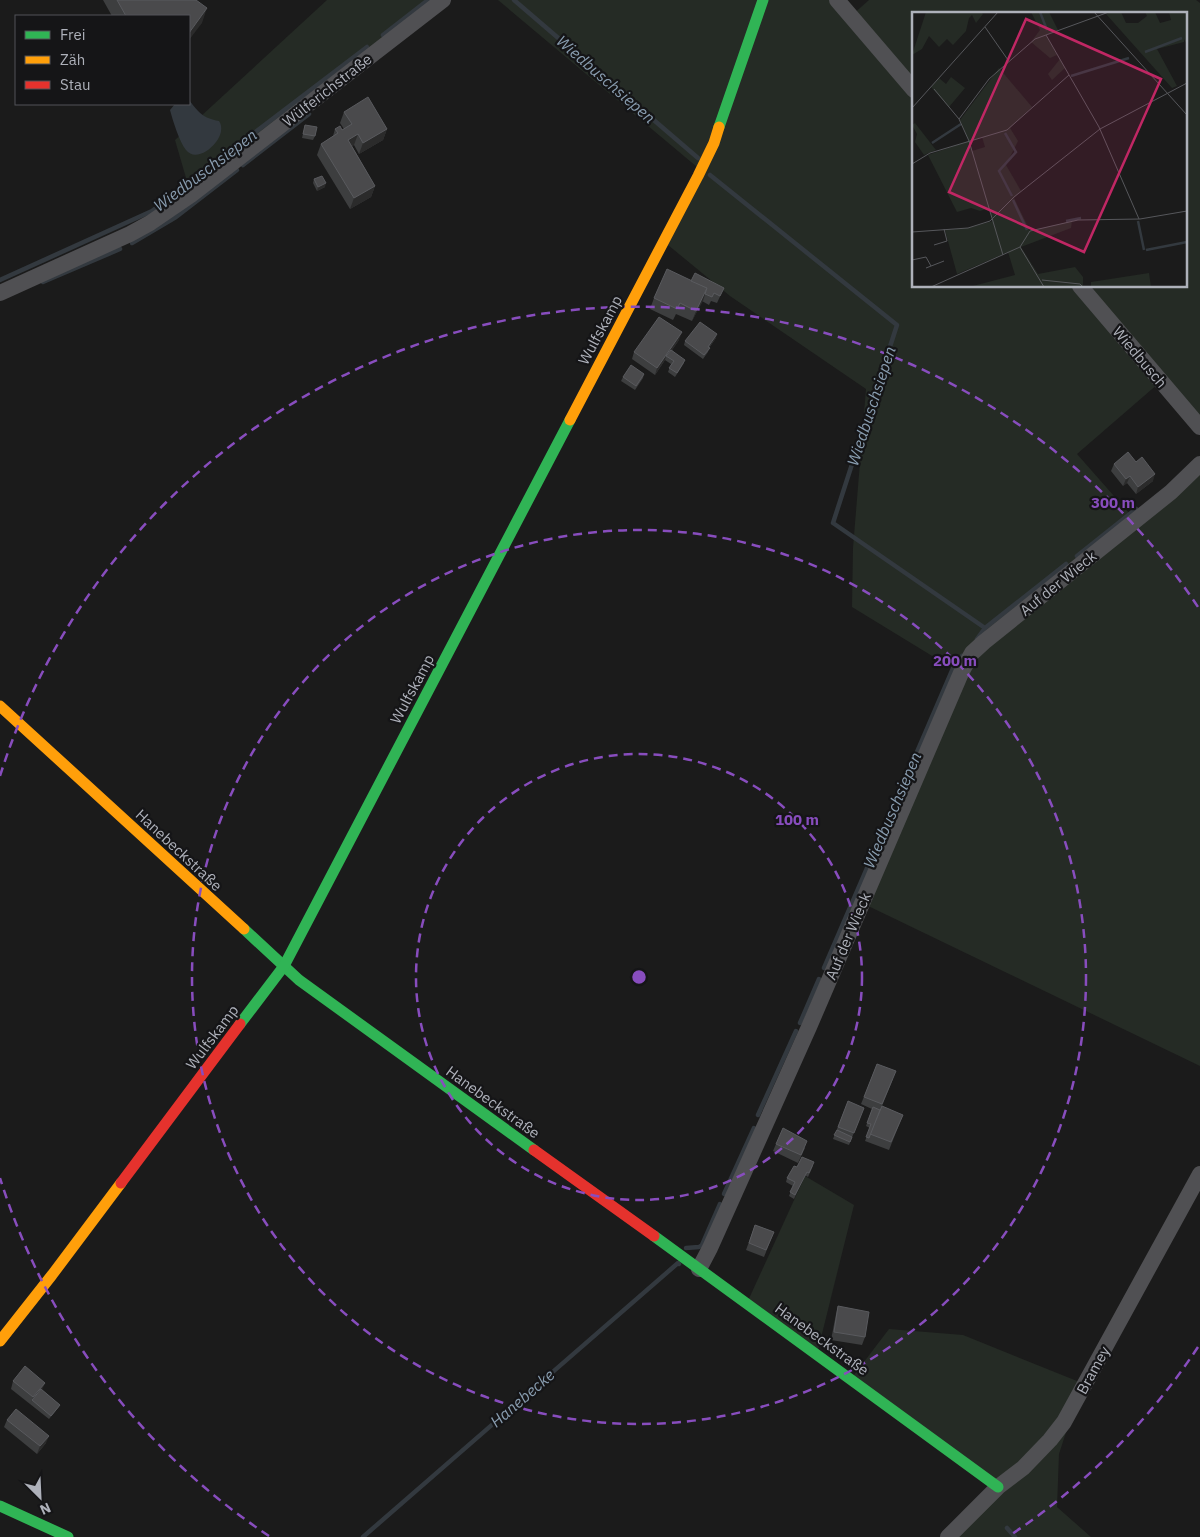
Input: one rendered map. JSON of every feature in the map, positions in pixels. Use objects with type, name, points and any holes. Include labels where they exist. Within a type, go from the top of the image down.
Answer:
[{"type":"main road","name":"Wulfskamp","points":[[0,1341],[52,1275],[284,966],[698,176],[714,143],[763,0]]},
{"type":"main road","name":"Hanebeckstraße","points":[[0,706],[299,980],[998,1486]]},
{"type":"main road","points":[[0,1506],[68,1537]]},
{"type":"street","name":"Wülferichstraße","points":[[0,292],[150,223],[191,196],[443,0]]},
{"type":"street","points":[[837,0],[912,88]]},
{"type":"street","name":"Wiedbusch","points":[[1082,288],[1200,428]]},
{"type":"street","name":"Auf der Wieck","points":[[699,1268],[710,1248],[809,1027],[961,673],[972,654],[984,642],[1164,498],[1200,464]]},
{"type":"street","name":"Bramey","points":[[948,1537],[998,1486],[1024,1468],[1064,1422],[1200,1176]]},
{"type":"shaded area","points":[[327,0],[443,0],[191,195],[175,140]]},
{"type":"shaded area","points":[[498,0],[836,0],[851,16],[869,0],[1196,0],[1200,3],[1200,427],[1082,288],[1188,288],[1188,12],[912,12],[912,288],[1080,288],[1159,383],[1077,454],[1136,521],[1200,464],[1200,1066],[862,903],[960,673],[852,607],[853,548],[866,389],[730,296],[668,245],[697,167]]},
{"type":"shaded area","points":[[190,101],[202,114],[219,121],[221,127],[217,141],[205,152],[191,154],[183,146],[170,110],[174,105],[190,105]]},
{"type":"shaded area","points":[[805,1176],[854,1205],[817,1354],[747,1303]]},
{"type":"shaded area","points":[[889,1329],[963,1335],[1082,1383],[1059,1454],[1057,1507],[1091,1537],[948,1537],[998,1487],[851,1379]]},
{"type":"building","points":[[117,0],[196,0],[207,8],[190,32],[190,15],[125,15]]},
{"type":"building","points":[[368,97],[387,129],[363,143],[358,134],[348,140],[375,186],[354,198],[321,144],[338,133],[335,129],[340,126],[342,130],[352,124],[344,112]]},
{"type":"building","points":[[305,125],[317,127],[315,136],[303,134]]},
{"type":"building","points":[[322,176],[326,183],[318,187],[314,179]]},
{"type":"building","points":[[667,269],[707,288],[696,311],[680,303],[677,309],[654,298]]},
{"type":"building","points":[[695,273],[724,288],[720,296],[714,293],[712,297],[705,294],[707,288],[691,281]]},
{"type":"building","points":[[659,317],[682,332],[657,368],[634,352]]},
{"type":"building","points":[[700,322],[717,334],[704,355],[685,341]]},
{"type":"building","points":[[671,350],[685,360],[677,373],[669,368],[674,361],[666,356]]},
{"type":"building","points":[[631,365],[644,374],[636,386],[623,377]]},
{"type":"building","points":[[1128,452],[1136,462],[1142,457],[1155,474],[1138,487],[1130,476],[1126,479],[1114,464]]},
{"type":"building","points":[[877,1064],[896,1071],[882,1104],[864,1097]]},
{"type":"building","points":[[848,1101],[864,1108],[854,1133],[838,1127]]},
{"type":"building","points":[[882,1106],[903,1115],[891,1142],[870,1134]]},
{"type":"building","points":[[873,1107],[880,1110],[869,1138],[866,1137],[871,1124],[867,1123]]},
{"type":"building","points":[[783,1128],[807,1141],[801,1155],[776,1144]]},
{"type":"building","points":[[837,1130],[852,1137],[850,1142],[834,1135]]},
{"type":"building","points":[[802,1157],[814,1162],[795,1195],[790,1192],[795,1182],[787,1178],[794,1166],[797,1167]]},
{"type":"building","points":[[755,1225],[774,1232],[766,1250],[749,1243]]},
{"type":"building","points":[[838,1306],[869,1312],[865,1337],[834,1332]]},
{"type":"building","points":[[25,1366],[45,1383],[33,1397],[13,1381]]},
{"type":"building","points":[[41,1389],[60,1405],[51,1416],[32,1400]]},
{"type":"building","points":[[16,1409],[49,1436],[40,1446],[7,1420]]},
{"type":"waterway","name":"Wiedbuschsiepen","points":[[383,35],[428,0]]},
{"type":"waterway","name":"Wiedbuschsiepen","points":[[514,0],[698,158]]},
{"type":"waterway","name":"Wiedbuschsiepen","points":[[0,280],[152,211],[367,47]]},
{"type":"waterway","points":[[243,165],[309,114]]},
{"type":"waterway","points":[[132,243],[176,217],[237,170]]},
{"type":"waterway","name":"Wiedbuschsiepen","points":[[710,175],[897,325],[833,523],[985,628]]},
{"type":"waterway","points":[[43,282],[120,249]]},
{"type":"waterway","points":[[1077,556],[1136,509]]},
{"type":"waterway","points":[[977,639],[985,628],[1066,564]]},
{"type":"waterway","name":"Wiedbuschsiepen","points":[[824,968],[954,666],[962,656]]},
{"type":"waterway","name":"Wiedbuschsiepen","points":[[800,1023],[819,979]]},
{"type":"waterway","name":"Wiedbuschsiepen","points":[[758,1115],[796,1031]]},
{"type":"waterway","name":"Wiedbuschsiepen","points":[[724,1194],[754,1128]]},
{"type":"waterway","name":"Wiedbuschsiepen","points":[[686,1248],[702,1245],[720,1204]]},
{"type":"waterway","name":"Hanebecke","points":[[363,1537],[679,1264]]},
{"type":"waterway","name":"Hanebecke","points":[[1007,1528],[1015,1537]]},
{"type":"traffic: fast","points":[[719,127],[763,0]]},
{"type":"traffic: fast","points":[[240,1024],[284,966],[570,420]]},
{"type":"traffic: fast","points":[[244,929],[299,980],[534,1150]]},
{"type":"traffic: fast","points":[[654,1236],[998,1487]]},
{"type":"traffic: fast","points":[[0,1506],[68,1537]]},
{"type":"traffic: slow","points":[[570,420],[698,176],[714,143],[719,127]]},
{"type":"traffic: slow","points":[[0,706],[244,929]]},
{"type":"traffic: slow","points":[[0,1341],[121,1183]]},
{"type":"traffic: jam","points":[[121,1183],[240,1024]]},
{"type":"traffic: jam","points":[[534,1150],[654,1236]]}]
